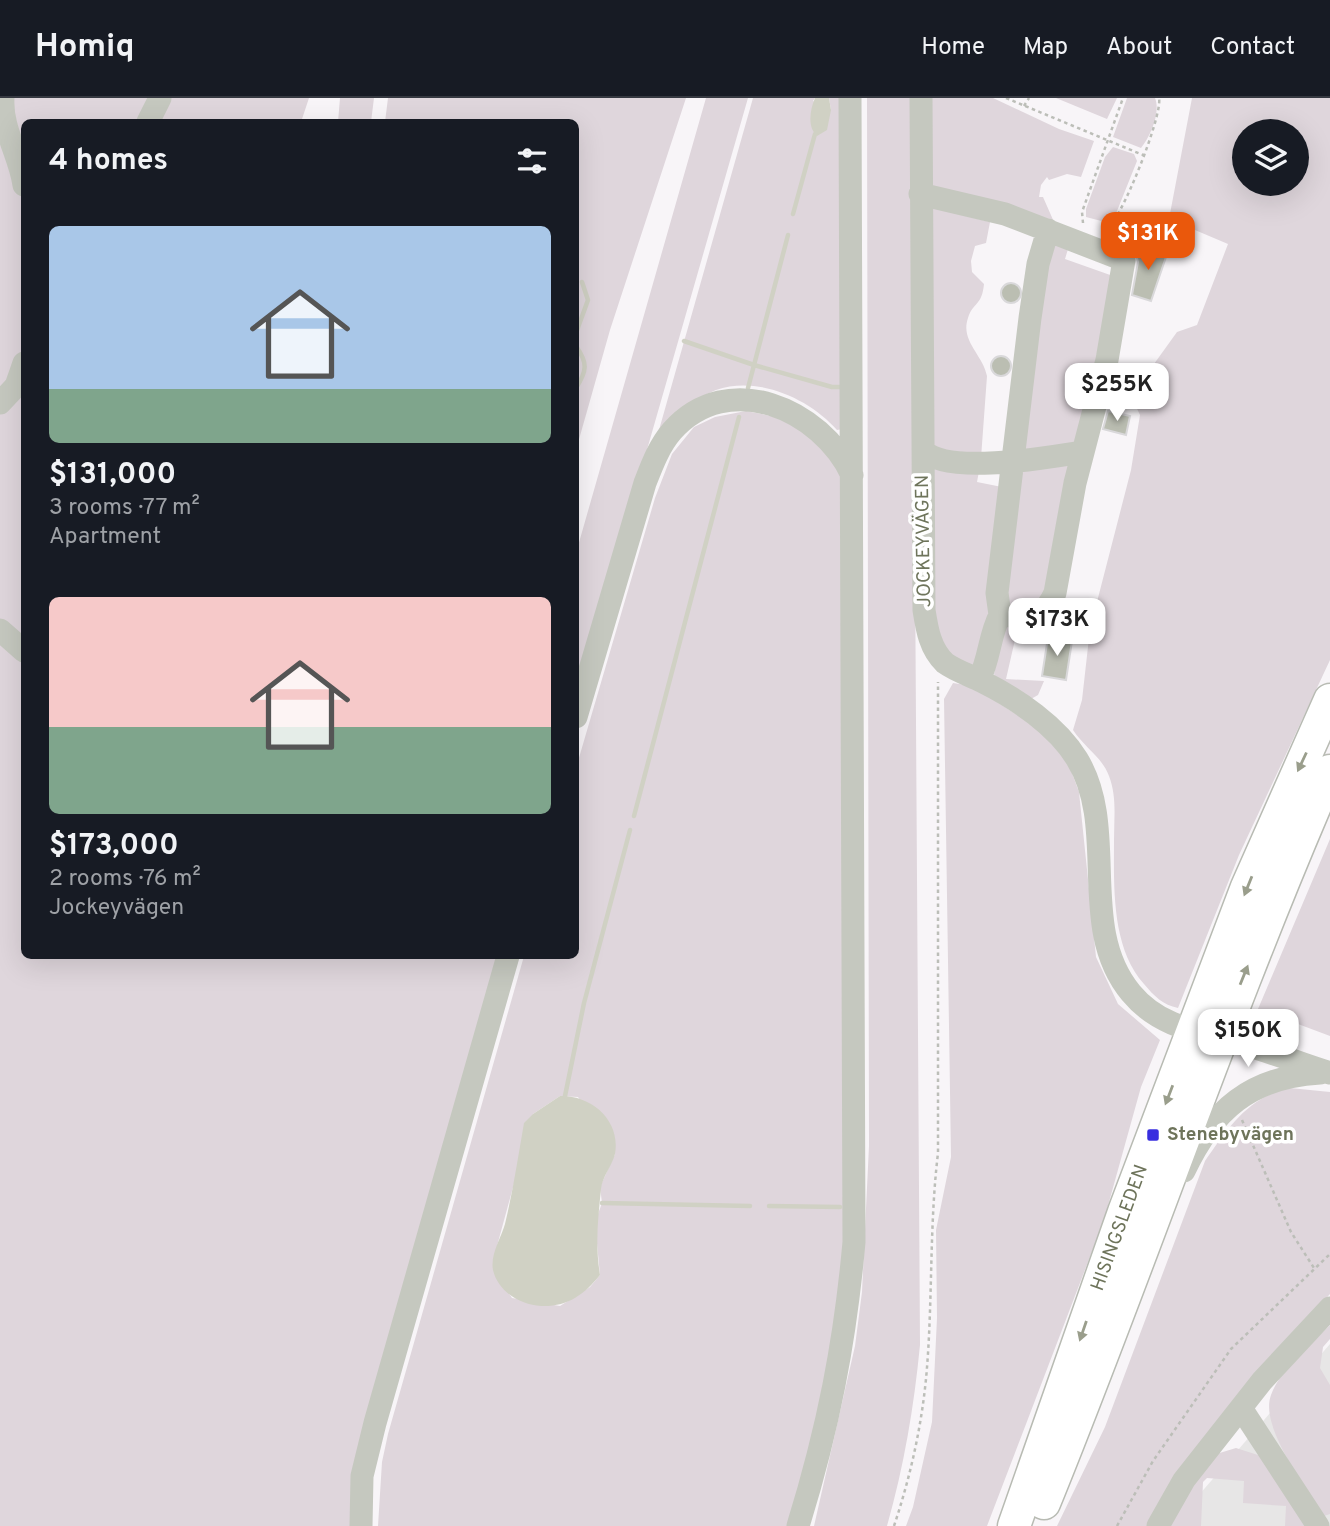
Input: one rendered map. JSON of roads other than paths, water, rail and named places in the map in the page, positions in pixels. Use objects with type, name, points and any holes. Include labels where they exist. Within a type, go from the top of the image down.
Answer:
[{"type":"highway","name":"HISINGSLEDEN","points":[[1027,1519],[1142,1250],[1207,1035],[1247,887],[1330,701]]},
{"type":"highway","name":"HISINGSLEDEN","points":[[1027,1519],[1124,1212],[1282,880],[1330,771]]},
{"type":"street","points":[[3,98],[4,123],[21,166]]},
{"type":"street","points":[[150,119],[160,98]]},
{"type":"street","points":[[799,1526],[823,1445],[840,1368],[854,1242],[850,98]]},
{"type":"street","name":"JOCKEYVÄGEN","points":[[922,98],[920,194],[924,610],[934,649],[946,663],[979,680]]},
{"type":"street","points":[[920,194],[1005,215],[1124,260],[1107,360],[1065,528],[1055,593],[1049,607],[1036,616],[1000,615]]},
{"type":"street","points":[[1048,230],[1036,278],[997,593],[1000,615],[992,629],[988,664],[979,680],[1040,719],[1077,758],[1094,806],[1108,951],[1117,972],[1131,993],[1146,1008],[1174,1027],[1330,1073]]},
{"type":"street","points":[[0,403],[16,386],[21,372]]},
{"type":"street","points":[[579,707],[645,483],[656,456],[673,429],[704,410],[722,403],[734,400],[767,402],[786,408],[815,427],[844,456],[852,475]]},
{"type":"street","points":[[923,450],[941,461],[1014,461],[1082,452]]},
{"type":"street","points":[[0,630],[21,648]]},
{"type":"street","points":[[361,1526],[362,1476],[374,1423],[507,959]]},
{"type":"street","points":[[1142,1250],[1161,1224],[1202,1137],[1231,1104],[1265,1082],[1295,1075],[1330,1073]]},
{"type":"street","points":[[1158,1526],[1184,1480],[1241,1408],[1330,1308]]},
{"type":"street","points":[[1241,1408],[1318,1526]]},
{"type":"waterway","points":[[793,214],[815,134]]},
{"type":"waterway","points":[[748,388],[788,235]]},
{"type":"waterway","points":[[579,325],[588,300],[582,282]]},
{"type":"waterway","points":[[684,341],[754,365],[832,387],[844,387]]},
{"type":"waterway","points":[[579,351],[585,367],[579,382]]},
{"type":"waterway","points":[[634,816],[739,417]]},
{"type":"waterway","points":[[565,1096],[584,1003],[630,830]]},
{"type":"waterway","points":[[602,1203],[750,1206]]},
{"type":"waterway","points":[[769,1206],[840,1207]]},
{"type":"place","name":"Stenebyvägen","points":[[1153,1135]]}]
